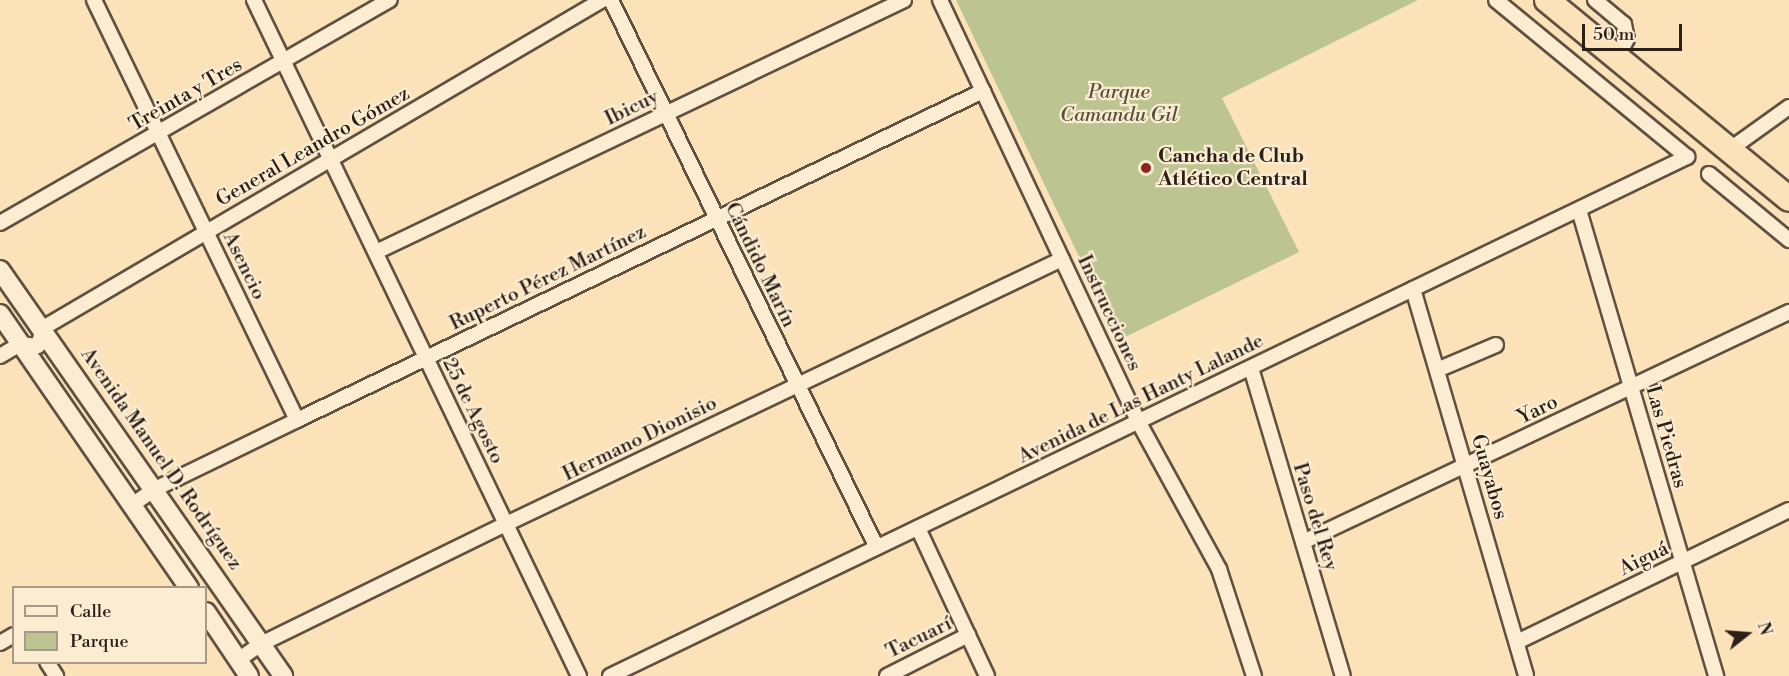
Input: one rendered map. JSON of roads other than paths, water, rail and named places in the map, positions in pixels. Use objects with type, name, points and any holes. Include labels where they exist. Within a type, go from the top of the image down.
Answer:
[{"type":"highway","points":[[1547,0],[1789,199]]},
{"type":"street","name":"Asencio","points":[[94,0],[160,132],[297,420]]},
{"type":"street","name":"25 de Agosto","points":[[254,0],[579,676]]},
{"type":"street","name":"Treinta y Tres","points":[[0,223],[390,0]]},
{"type":"street","name":"General Leandro Gómez","points":[[21,344],[23,330],[27,326],[43,328],[602,0]]},
{"type":"street","name":"Cándido Marín","points":[[611,0],[664,115],[876,546]]},
{"type":"street","name":"Ibicuy","points":[[376,252],[904,0]]},
{"type":"street","name":"Instrucciones","points":[[940,0],[1138,421],[1219,569],[1254,676]]},
{"type":"street","name":"Avenida de Las Hanty Lalande","points":[[610,676],[1687,157],[1496,0]]},
{"type":"street","points":[[1595,0],[1624,24],[1627,39],[1617,58]]},
{"type":"street","name":"Ruperto Pérez Martínez","points":[[132,505],[155,489],[983,91]]},
{"type":"street","points":[[1729,150],[1789,107]]},
{"type":"street","points":[[1709,174],[1789,240]]},
{"type":"street","name":"Las Piedras","points":[[1579,210],[1716,676]]},
{"type":"street","name":"Hermano Dionisio","points":[[238,660],[261,644],[506,524],[1062,259]]},
{"type":"street","name":"Avenida Manuel D. Rodríguez","points":[[0,270],[43,328],[284,676]]},
{"type":"street","name":"Guayabos","points":[[1413,289],[1526,676]]},
{"type":"street","name":"Yaro","points":[[1303,542],[1789,312]]},
{"type":"street","points":[[0,314],[188,586]]},
{"type":"street","points":[[0,356],[21,344]]},
{"type":"street","points":[[1437,370],[1496,345]]},
{"type":"street","name":"Paso del Rey","points":[[1251,368],[1343,676]]},
{"type":"street","name":"Aiguá","points":[[1517,642],[1789,510]]},
{"type":"street","points":[[918,528],[987,676]]},
{"type":"street","points":[[207,614],[249,676]]},
{"type":"street","name":"Tacuarí","points":[[886,676],[968,636]]},
{"type":"place","name":"Cancha de Club Atlético Central","points":[[1146,168]]},
{"type":"park label","name":"Parque Camandu Gil","points":[[1119,104]]}]
